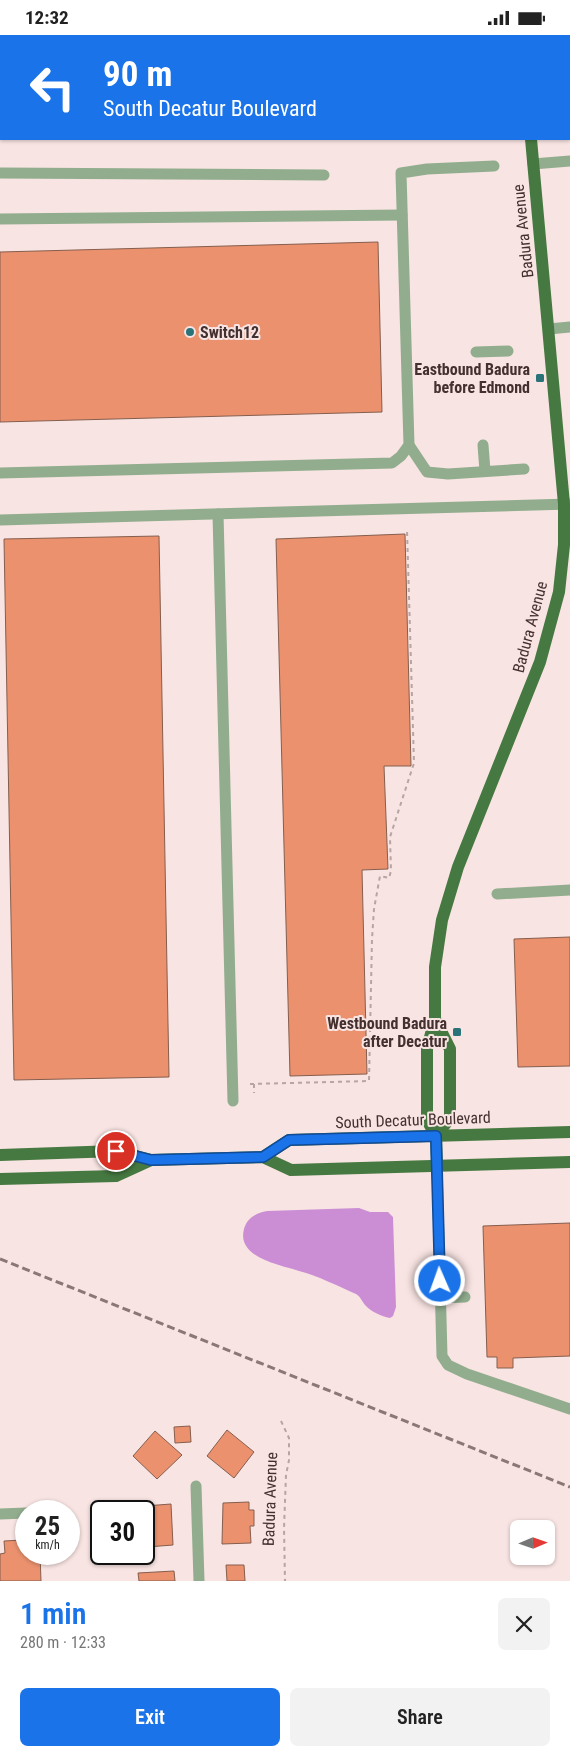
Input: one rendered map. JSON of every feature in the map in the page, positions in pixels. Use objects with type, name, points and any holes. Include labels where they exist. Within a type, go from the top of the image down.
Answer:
[{"type":"main road","name":"Badura Avenue","points":[[437,1166],[436,1136],[427,1120],[427,1048],[435,1019],[435,967],[442,920],[458,867],[540,662],[559,592],[564,545],[567,504],[531,140]]},
{"type":"main road","name":"Badura Avenue","points":[[435,1019],[450,1049],[450,1118],[436,1136]]},
{"type":"main road","name":"South Decatur Boulevard","points":[[263,1157],[289,1140],[570,1132]]},
{"type":"main road","points":[[0,1155],[116,1151],[151,1160],[263,1157],[291,1170],[570,1162]]},
{"type":"main road","points":[[0,1179],[116,1176],[151,1160]]},
{"type":"street","points":[[533,164],[570,161]]},
{"type":"street","points":[[494,166],[426,169],[401,173],[409,445],[427,471],[448,474],[524,469]]},
{"type":"street","points":[[0,173],[324,175]]},
{"type":"street","points":[[0,219],[402,215]]},
{"type":"street","points":[[549,329],[570,327]]},
{"type":"street","points":[[476,352],[508,351]]},
{"type":"street","points":[[0,473],[392,463],[401,456],[409,445]]},
{"type":"street","points":[[483,445],[485,471]]},
{"type":"street","points":[[0,520],[567,504]]},
{"type":"street","points":[[218,514],[233,1101]]},
{"type":"street","points":[[496,894],[570,890]]},
{"type":"street","name":"Badura Avenue","points":[[437,1166],[442,1356],[448,1365],[467,1374],[570,1409]]},
{"type":"street","points":[[440,1298],[465,1297]]},
{"type":"street","points":[[196,1485],[199,1581]]},
{"type":"street","points":[[0,1514],[15,1513]]},
{"type":"path","points":[[250,1083],[369,1081],[374,909],[380,876],[389,878],[391,871],[390,837],[414,763],[407,530]]},
{"type":"path","points":[[254,1083],[254,1093]]},
{"type":"path","name":"Badura Avenue","points":[[281,1421],[289,1438],[284,1527],[285,1581]]},
{"type":"shaded area","points":[[359,1208],[370,1212],[388,1212],[393,1217],[396,1307],[393,1316],[390,1318],[371,1310],[356,1294],[328,1281],[262,1259],[247,1247],[243,1239],[247,1222],[252,1217],[263,1212]]},
{"type":"building","name":"Switch12","points":[[378,242],[382,412],[0,422],[0,252]]},
{"type":"building","points":[[405,534],[411,766],[384,766],[388,869],[362,870],[367,1074],[290,1076],[276,539]]},
{"type":"building","points":[[159,536],[169,1077],[14,1080],[4,539]]},
{"type":"building","points":[[570,937],[570,1066],[518,1067],[514,939]]},
{"type":"building","points":[[570,1223],[570,1356],[513,1358],[513,1368],[497,1368],[497,1357],[487,1357],[483,1226]]},
{"type":"building","points":[[190,1426],[191,1442],[175,1443],[174,1427]]},
{"type":"building","points":[[227,1430],[254,1452],[234,1478],[207,1456]]},
{"type":"building","points":[[155,1431],[182,1455],[157,1479],[133,1456]]},
{"type":"building","points":[[249,1502],[249,1510],[254,1510],[254,1526],[250,1526],[251,1543],[222,1544],[223,1503]]},
{"type":"building","points":[[171,1504],[173,1545],[155,1546],[155,1505]]},
{"type":"building","points":[[15,1540],[15,1565],[40,1565],[41,1581],[0,1581],[0,1554],[5,1553],[4,1541]]},
{"type":"building","points":[[226,1565],[244,1565],[245,1581],[227,1581]]},
{"type":"building","points":[[174,1571],[175,1581],[139,1581],[138,1573]]},
{"type":"railway","points":[[0,1259],[570,1487]]},
{"type":"place","name":"Switch12","points":[[190,332]]},
{"type":"place","name":"Eastbound Badura before Edmond","points":[[540,378]]},
{"type":"place","name":"Westbound Badura after Decatur","points":[[457,1032]]},
{"type":"route","points":[[116,1151],[151,1160],[263,1157],[289,1140],[436,1136],[440,1281]]}]
